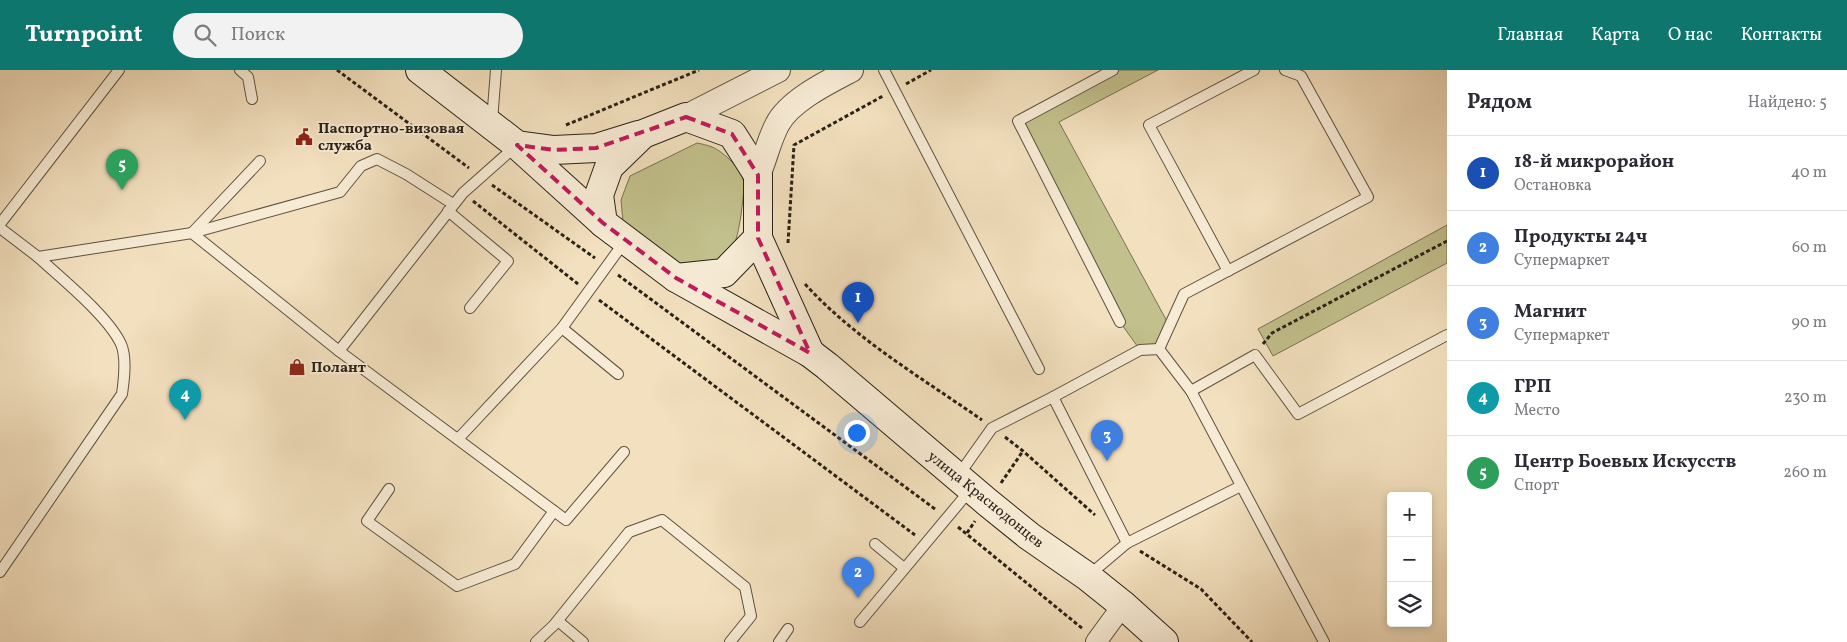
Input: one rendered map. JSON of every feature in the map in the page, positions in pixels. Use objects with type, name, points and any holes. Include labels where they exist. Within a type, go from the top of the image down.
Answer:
[{"type":"main road","points":[[420,70],[517,145],[602,223],[676,278],[724,274],[758,238],[758,175],[732,134],[686,117],[644,134],[596,148],[554,150],[517,145]]},
{"type":"main road","points":[[602,223],[598,195],[608,166],[644,134]]},
{"type":"main road","name":"улица Краснодонцев","points":[[758,238],[810,353]]},
{"type":"main road","name":"улица Краснодонцев","points":[[676,278],[810,353],[1029,536],[1088,577],[1164,642]]},
{"type":"street","points":[[686,117],[778,70]]},
{"type":"street","points":[[758,175],[778,124],[789,108],[851,70]]},
{"type":"street","points":[[1097,641],[1123,605]]},
{"type":"lane","points":[[0,572],[122,394],[125,373],[121,345],[103,318],[38,257],[0,226],[119,70]]},
{"type":"lane","points":[[240,70],[248,77],[252,99]]},
{"type":"lane","points":[[492,125],[496,70]]},
{"type":"lane","points":[[884,70],[1039,369]]},
{"type":"lane","points":[[1113,70],[1018,120],[1120,322]]},
{"type":"lane","points":[[1228,271],[1149,125],[1254,70]]},
{"type":"lane","points":[[1158,349],[1184,294],[1368,197],[1301,76],[1286,70]]},
{"type":"lane","points":[[339,351],[450,207],[517,145]]},
{"type":"lane","points":[[38,257],[192,233],[340,192],[361,166],[377,159],[406,174],[450,207],[508,260],[470,308]]},
{"type":"lane","points":[[192,233],[260,161]]},
{"type":"lane","points":[[192,233],[339,351],[566,520],[624,452]]},
{"type":"lane","points":[[458,439],[562,328],[625,240]]},
{"type":"lane","points":[[562,328],[618,374]]},
{"type":"lane","points":[[1191,391],[1255,354],[1298,414],[1447,335]]},
{"type":"lane","points":[[1158,349],[1191,391],[1324,642]]},
{"type":"lane","points":[[860,622],[947,518],[992,428],[1140,350],[1158,349]]},
{"type":"lane","points":[[1053,397],[1127,543]]},
{"type":"lane","points":[[1088,577],[1127,543],[1240,486]]},
{"type":"lane","points":[[389,489],[367,521],[457,586],[515,564],[554,511]]},
{"type":"lane","points":[[536,642],[558,621],[629,532],[662,520],[745,587],[751,616],[730,642]]},
{"type":"lane","points":[[875,544],[904,568]]},
{"type":"lane","points":[[558,621],[583,642]]},
{"type":"lane","points":[[779,642],[788,629]]},
{"type":"path","points":[[338,70],[947,518],[1097,641]]},
{"type":"path","points":[[561,127],[699,70]]},
{"type":"path","points":[[788,247],[794,145],[932,70]]},
{"type":"path","points":[[463,193],[589,292],[926,543]]},
{"type":"path","points":[[1255,354],[1272,333],[1447,241]]},
{"type":"path","points":[[799,277],[824,304],[871,342],[1023,451],[1097,517]]},
{"type":"path","points":[[1127,543],[1201,589],[1252,642]]},
{"type":"highlighted area","points":[[686,117],[732,134],[758,175],[758,238],[810,353],[676,278],[603,223],[517,145],[554,150],[596,148]]},
{"type":"shaded area","points":[[1113,70],[1158,70],[1059,122],[1169,325],[1159,349],[1140,350],[1120,322],[1018,121]]},
{"type":"shaded area","points":[[697,143],[712,147],[722,153],[737,167],[743,179],[739,229],[730,254],[723,266],[678,270],[623,222],[621,200],[630,176]]},
{"type":"shaded area","points":[[1447,225],[1447,263],[1273,356],[1258,329]]},
{"type":"place","name":"Паспортно-визовая служба","points":[[304,137]]},
{"type":"place","name":"Центр Боевых Искусств","points":[[122,190]]},
{"type":"place","name":"18-й микрорайон","points":[[858,323]]},
{"type":"place","name":"Полант","points":[[297,367]]},
{"type":"place","name":"ГРП","points":[[185,420]]},
{"type":"place","name":"Магнит","points":[[1107,461]]},
{"type":"place","name":"Продукты 24ч","points":[[858,598]]}]
